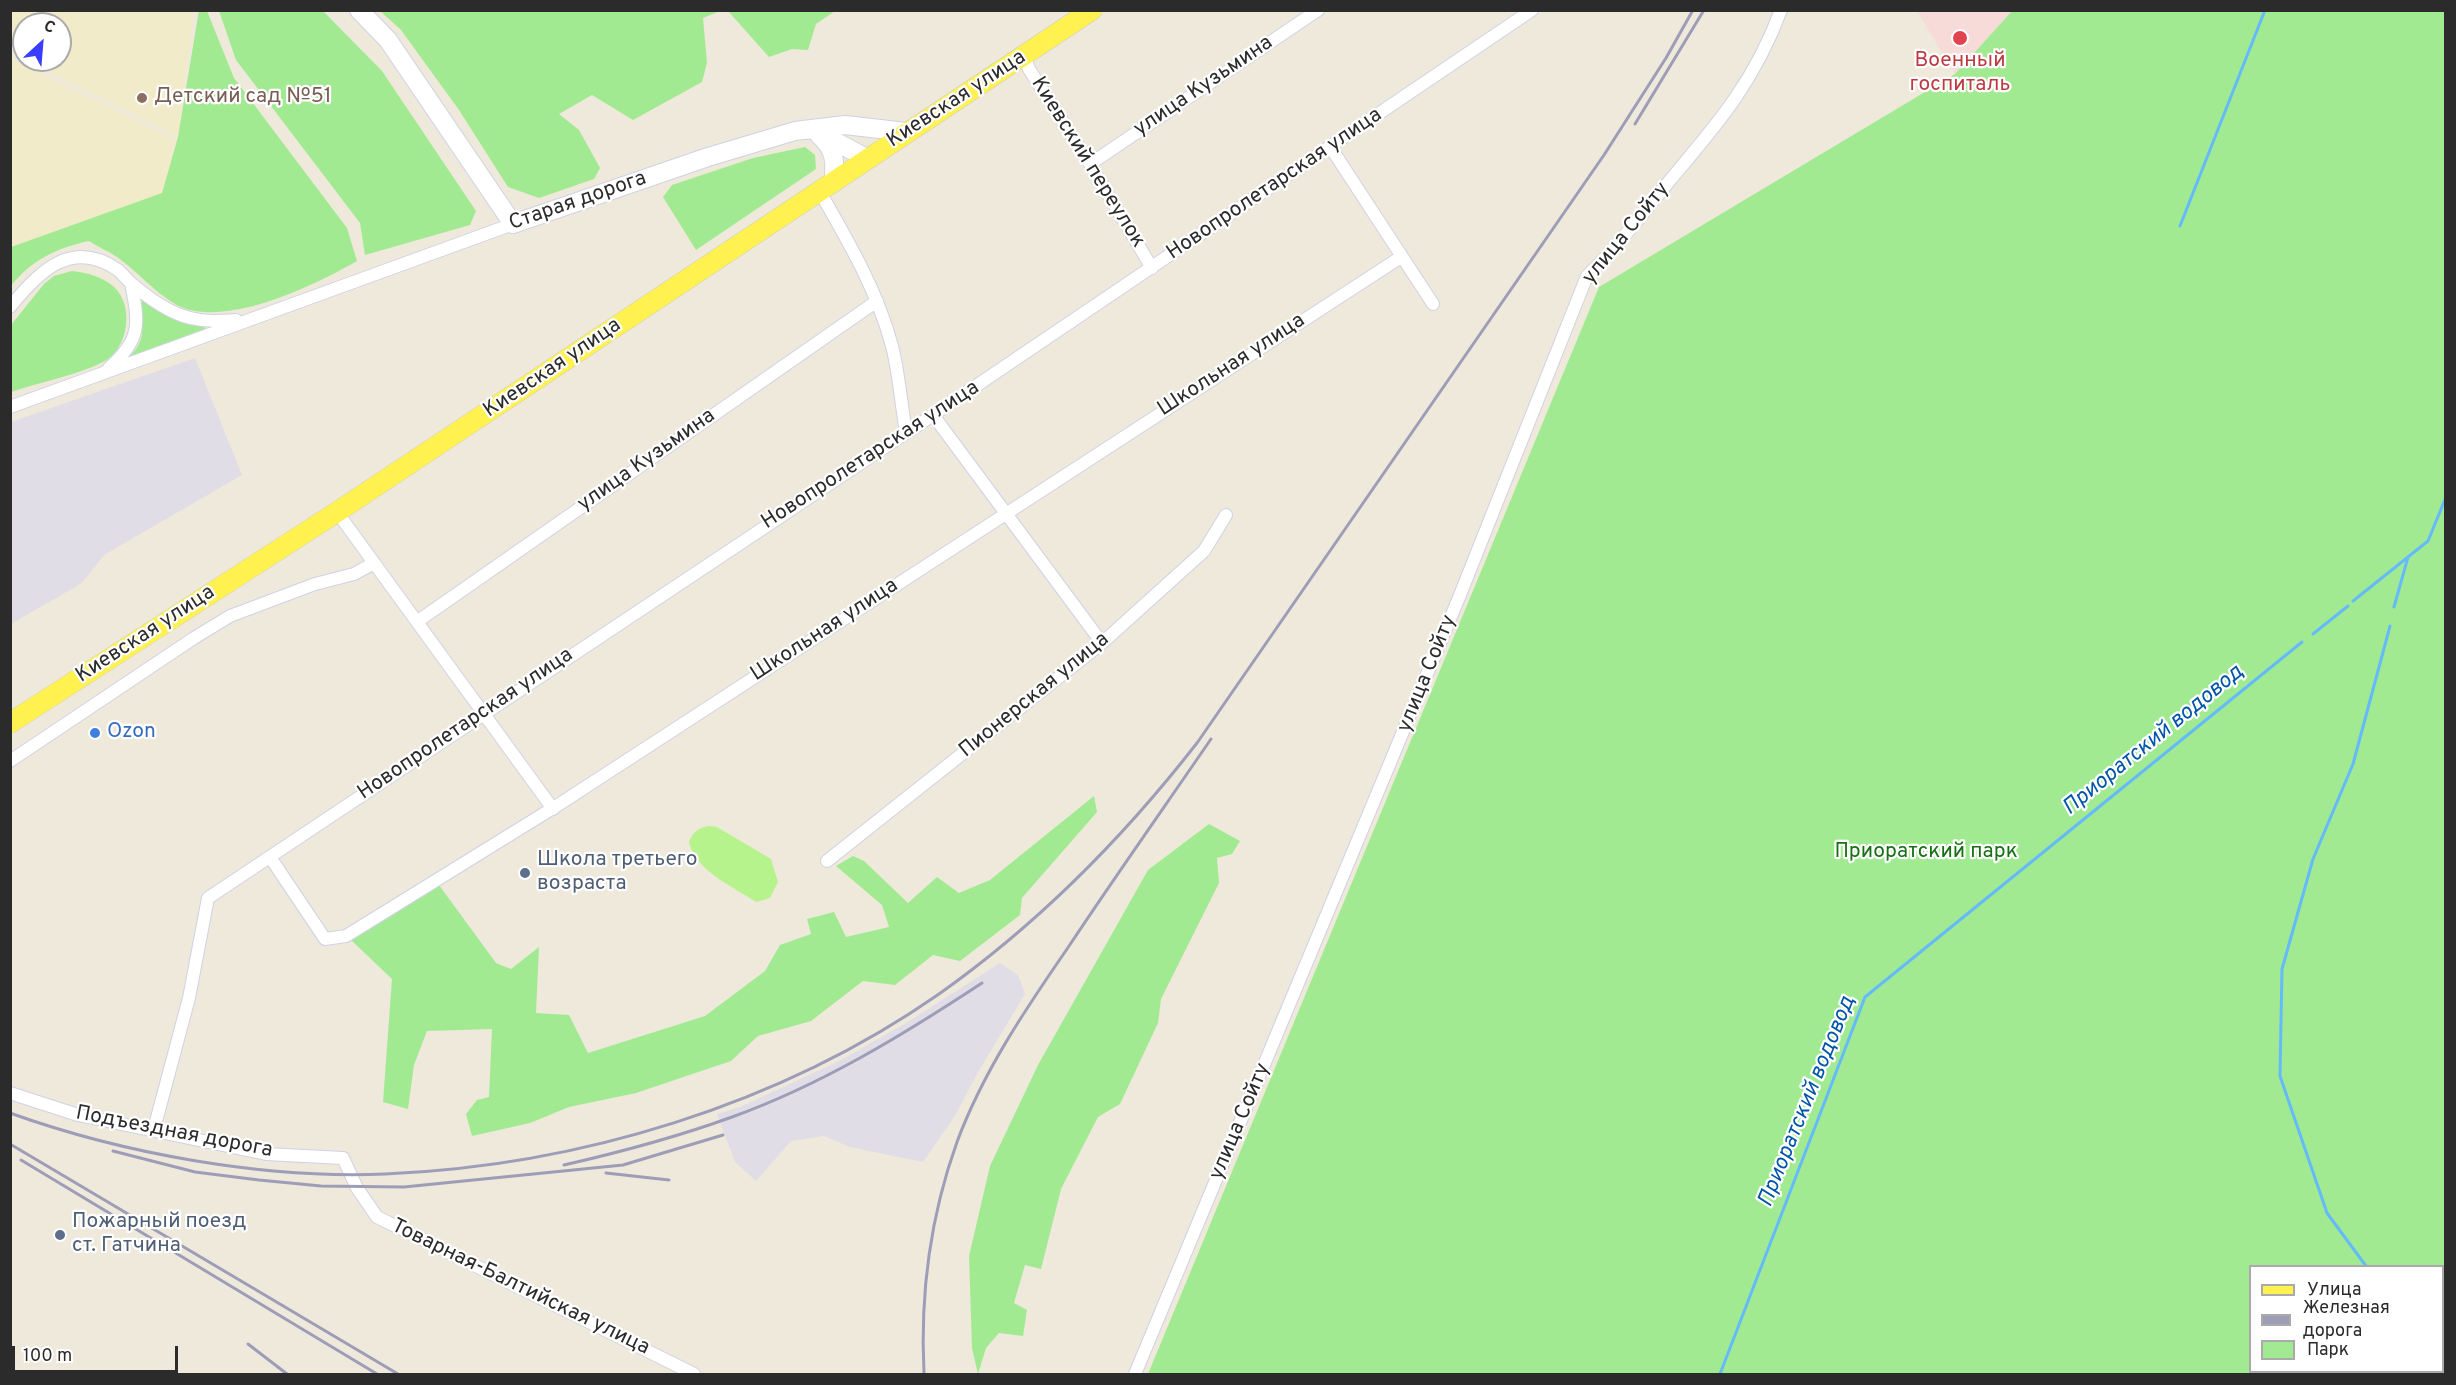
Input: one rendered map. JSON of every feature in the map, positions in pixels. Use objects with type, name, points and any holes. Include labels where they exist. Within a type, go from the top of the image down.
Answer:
[{"type":"main road","name":"Киевская улица","points":[[10,723],[337,512],[1092,10]]},
{"type":"street","points":[[359,10],[388,40],[513,224]]},
{"type":"street","name":"улица Кузьмина","points":[[1090,164],[1318,10]]},
{"type":"street","name":"Новопролетарская улица","points":[[154,1129],[189,998],[208,898],[483,713],[933,416],[1532,10]]},
{"type":"street","name":"улица Сойту","points":[[1135,1374],[1460,595],[1587,276],[1619,246],[1722,120],[1755,68],[1780,10]]},
{"type":"street","name":"Киевский переулок","points":[[1024,56],[1029,69],[1090,164],[1152,268]]},
{"type":"street","points":[[845,125],[856,134],[868,159]]},
{"type":"street","name":"Старая дорога","points":[[10,407],[513,224],[746,145],[811,128],[845,125],[906,132]]},
{"type":"street","points":[[811,128],[868,159]]},
{"type":"street","points":[[811,128],[830,145],[835,158],[826,187],[877,301],[892,347],[906,432]]},
{"type":"street","points":[[1330,148],[1433,304]]},
{"type":"street","name":"Старая дорога","points":[[10,307],[46,268],[67,259],[84,257],[103,261],[120,271],[131,283],[166,307],[189,318],[216,322],[258,317]]},
{"type":"street","name":"Школьная улица","points":[[270,857],[325,939],[346,936],[553,809],[1401,257]]},
{"type":"street","name":"Старая дорога","points":[[103,373],[122,357],[132,343],[137,326],[131,283]]},
{"type":"street","name":"улица Кузьмина","points":[[418,621],[877,301]]},
{"type":"street","points":[[933,416],[1102,643]]},
{"type":"street","points":[[337,512],[553,809]]},
{"type":"street","name":"Пионерская улица","points":[[827,861],[1102,643],[1204,550],[1226,515]]},
{"type":"street","name":"Киевская улица","points":[[10,761],[230,616],[315,584],[354,574],[374,563]]},
{"type":"street","name":"Подъездная дорога","points":[[10,1093],[78,1115],[266,1154],[343,1158],[357,1188],[377,1217]]},
{"type":"street","name":"Товарная-Балтийская улица","points":[[377,1217],[694,1374]]},
{"type":"shaded area","name":"Детский сад №51","points":[[194,11],[178,137],[49,72],[72,72],[72,12],[14,12]]},
{"type":"shaded area","name":"Военный госпиталь","points":[[1917,11],[2012,11],[1955,74]]},
{"type":"shaded area","name":"Детский сад №51","points":[[12,16],[12,41],[11,39]]},
{"type":"shaded area","points":[[10,51],[12,72],[37,72],[176,140],[162,193],[11,247]]},
{"type":"shaded area","points":[[195,358],[242,475],[104,555],[82,583],[11,624],[11,422]]},
{"type":"shaded area","points":[[1000,963],[1018,975],[1025,994],[977,1074],[955,1116],[923,1162],[850,1147],[824,1136],[791,1141],[756,1181],[735,1162],[717,1114],[740,1107],[839,1061],[906,1023]]},
{"type":"green space","points":[[199,10],[207,11],[234,78],[347,228],[357,261],[317,282],[268,302],[242,309],[217,312],[195,311],[175,304],[117,257],[89,241],[66,247],[46,256],[27,269],[11,286],[11,247],[162,193],[178,137]]},
{"type":"green space","points":[[219,11],[323,11],[382,71],[476,211],[470,225],[365,255],[360,223],[236,60]]},
{"type":"green space","points":[[380,11],[720,11],[703,18],[707,63],[702,82],[633,120],[592,95],[559,114],[579,130],[600,168],[594,179],[539,198],[508,187],[459,110],[401,30]]},
{"type":"green space","points":[[728,11],[835,11],[816,24],[808,50],[792,49],[769,57]]},
{"type":"green space","name":"Приоратский парк","points":[[2012,11],[2445,11],[2445,1374],[1148,1374],[1599,287],[1955,74]]},
{"type":"green space","points":[[805,147],[815,155],[816,169],[696,250],[663,197],[672,185],[753,158]]},
{"type":"green space","points":[[72,271],[104,280],[121,295],[125,305],[126,327],[118,348],[112,356],[92,367],[11,392],[11,325],[44,284],[54,276]]},
{"type":"green space","points":[[143,298],[204,326],[206,331],[128,358],[136,349],[142,333],[140,312]]},
{"type":"green space","points":[[1094,796],[1097,812],[1022,898],[1020,915],[960,961],[933,955],[895,985],[863,981],[811,1021],[758,1036],[731,1061],[636,1093],[569,1107],[530,1123],[472,1136],[466,1114],[477,1100],[489,1097],[492,1029],[427,1031],[414,1065],[408,1109],[383,1102],[392,979],[351,940],[439,885],[496,963],[511,969],[539,947],[536,1013],[569,1015],[588,1053],[705,1016],[765,971],[780,945],[811,934],[807,919],[834,912],[846,937],[889,927],[882,905],[836,866],[853,856],[864,861],[908,903],[937,877],[959,893],[990,880]]},
{"type":"green space","points":[[1209,824],[1240,841],[1232,854],[1217,858],[1219,883],[1161,999],[1158,1023],[1120,1104],[1098,1117],[1061,1189],[1041,1269],[1025,1265],[1014,1303],[1027,1310],[1023,1336],[999,1333],[986,1348],[978,1374],[972,1348],[969,1256],[990,1166],[1038,1065],[1148,870]]},
{"type":"green space","points":[[709,826],[717,827],[771,859],[778,882],[770,898],[756,902],[716,877],[699,862],[689,842],[696,831]]},
{"type":"waterway","points":[[2180,226],[2265,10]]},
{"type":"waterway","name":"Приоратский водовод","points":[[2353,601],[2428,541],[2446,497]]},
{"type":"waterway","points":[[2394,607],[2408,557]]},
{"type":"waterway","name":"Приоратский водовод","points":[[2313,634],[2348,606]]},
{"type":"waterway","points":[[2365,1265],[2327,1213],[2280,1076],[2282,969],[2313,859],[2353,764],[2390,626]]},
{"type":"waterway","name":"Приоратский водовод","points":[[1720,1374],[1865,997],[2302,642]]},
{"type":"railway","points":[[10,1113],[100,1141],[147,1152],[243,1168],[339,1174],[385,1174],[458,1169],[531,1158],[603,1143],[675,1123],[745,1098],[813,1068],[877,1033],[939,994],[1011,939],[1077,878],[1109,846],[1197,743],[1604,155],[1666,58],[1693,10]]},
{"type":"railway","points":[[1635,124],[1704,10]]},
{"type":"railway","points":[[924,1374],[924,1315],[929,1256],[940,1199],[967,1116],[992,1066],[1021,1018],[1211,739]]},
{"type":"railway","points":[[564,1165],[670,1138],[798,1090],[861,1057],[982,983]]},
{"type":"railway","points":[[113,1151],[195,1172],[259,1180],[321,1186],[404,1187],[623,1165],[723,1135]]},
{"type":"railway","points":[[10,1144],[398,1374]]},
{"type":"railway","points":[[21,1160],[377,1374]]},
{"type":"railway","points":[[606,1173],[669,1180]]},
{"type":"railway","points":[[248,1344],[287,1374]]},
{"type":"place","name":"Военный госпиталь","points":[[1960,38]]},
{"type":"place","name":"Детский сад №51","points":[[142,98]]},
{"type":"place","name":"Ozon","points":[[95,733]]},
{"type":"place","name":"Школа третьего возраста","points":[[525,873]]},
{"type":"place","name":"Пожарный поезд ст. Гатчина","points":[[60,1235]]}]
